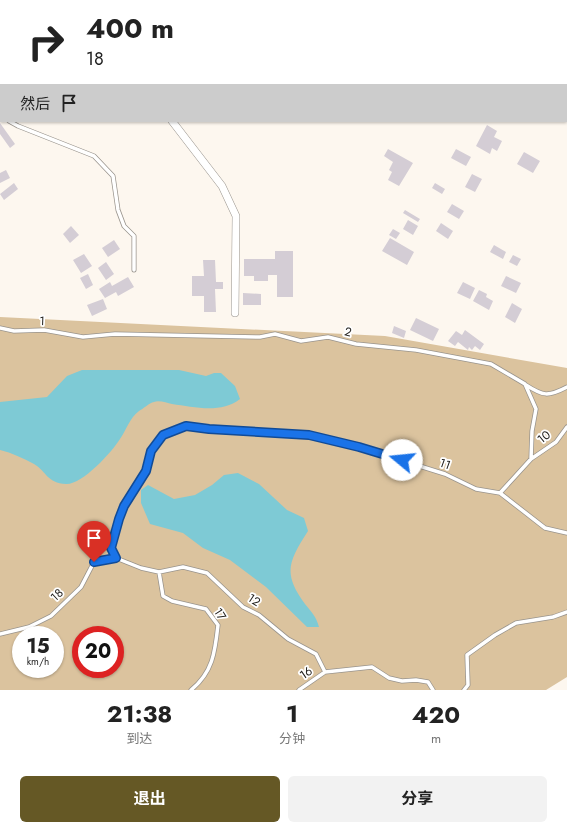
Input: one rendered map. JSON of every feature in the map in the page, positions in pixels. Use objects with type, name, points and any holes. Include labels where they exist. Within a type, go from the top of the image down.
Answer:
[{"type":"street","points":[[173,122],[222,186],[236,216],[235,313]]},
{"type":"lane","points":[[11,122],[94,156],[113,176],[118,210],[124,226],[134,236],[134,270]]},
{"type":"lane","name":"1","points":[[0,328],[14,331],[44,330],[83,337]]},
{"type":"lane","name":"2","points":[[83,337],[115,334],[260,337],[275,334],[301,341],[328,337],[356,344],[416,350],[491,364],[541,394],[554,394],[567,387]]},
{"type":"lane","points":[[525,384],[536,409],[532,431],[531,459]]},
{"type":"lane","name":"11","points":[[116,558],[111,548],[119,519],[124,506],[146,471],[151,451],[163,435],[186,426],[209,429],[309,435],[359,447],[446,474],[476,489],[500,493]]},
{"type":"lane","name":"10","points":[[500,493],[531,459],[556,442],[567,427]]},
{"type":"lane","points":[[500,493],[545,528],[567,533]]},
{"type":"lane","points":[[116,558],[141,568],[159,572]]},
{"type":"lane","name":"18","points":[[0,634],[29,627],[51,616],[81,587],[94,562],[116,558]]},
{"type":"lane","name":"12","points":[[159,572],[183,567],[207,572],[243,607],[260,615],[288,639],[316,654],[325,672]]},
{"type":"lane","name":"17","points":[[159,572],[163,596],[172,601],[206,609],[218,625],[212,665],[200,683],[191,690]]},
{"type":"lane","points":[[464,690],[468,685],[467,655],[516,622],[553,617],[567,612]]},
{"type":"lane","points":[[325,672],[372,667],[389,678],[402,681],[416,680],[428,682],[433,690]]},
{"type":"lane","name":"16","points":[[299,690],[325,672]]},
{"type":"shaded area","points":[[0,317],[385,336],[567,368],[567,677],[546,690],[0,690]]},
{"type":"water","points":[[82,370],[179,370],[206,376],[214,373],[221,373],[235,386],[240,399],[233,404],[216,408],[198,408],[156,401],[136,414],[130,421],[116,445],[88,474],[73,483],[66,484],[55,482],[34,464],[0,450],[0,402],[47,397],[67,376]]},
{"type":"water","points":[[238,473],[259,484],[287,510],[304,518],[308,531],[296,551],[291,567],[291,575],[293,584],[315,617],[319,627],[307,627],[266,587],[230,560],[203,548],[183,533],[150,524],[141,503],[141,490],[148,485],[174,499],[195,495],[212,485],[224,475]]},
{"type":"building","points":[[0,123],[15,144],[10,148],[0,134]]},
{"type":"building","points":[[487,125],[497,131],[494,137],[502,141],[497,151],[492,148],[490,154],[476,146]]},
{"type":"building","points":[[388,149],[413,163],[399,186],[388,180],[392,172],[389,170],[393,162],[384,156]]},
{"type":"building","points":[[456,149],[471,157],[466,166],[451,158]]},
{"type":"building","points":[[524,152],[540,161],[533,173],[517,164]]},
{"type":"building","points":[[6,170],[10,178],[0,183],[0,173]]},
{"type":"building","points":[[472,174],[482,179],[475,192],[465,187]]},
{"type":"building","points":[[14,183],[18,189],[4,200],[0,194]]},
{"type":"building","points":[[435,183],[445,189],[442,194],[432,188]]},
{"type":"building","points":[[452,204],[464,211],[459,219],[447,212]]},
{"type":"building","points":[[405,210],[420,219],[418,222],[403,213]]},
{"type":"building","points":[[408,220],[418,226],[413,235],[403,229]]},
{"type":"building","points":[[441,223],[453,231],[448,239],[436,231]]},
{"type":"building","points":[[71,226],[79,235],[70,243],[63,234]]},
{"type":"building","points":[[393,229],[400,233],[396,239],[389,235]]},
{"type":"building","points":[[390,238],[414,252],[407,265],[382,251]]},
{"type":"building","points":[[114,240],[120,249],[108,257],[102,248]]},
{"type":"building","points":[[494,245],[506,252],[503,259],[490,252]]},
{"type":"building","points":[[275,251],[293,251],[293,297],[277,297],[277,275],[268,275],[268,281],[254,281],[254,276],[244,276],[244,259],[275,259]]},
{"type":"building","points":[[84,254],[92,266],[81,273],[73,260]]},
{"type":"building","points":[[513,255],[521,259],[517,266],[509,262]]},
{"type":"building","points":[[203,260],[215,260],[216,282],[223,282],[223,289],[215,289],[216,312],[204,312],[204,296],[192,296],[192,276],[204,276]]},
{"type":"building","points":[[106,262],[114,274],[106,280],[98,268]]},
{"type":"building","points":[[88,274],[93,285],[86,289],[80,278]]},
{"type":"building","points":[[506,276],[521,283],[516,293],[501,286]]},
{"type":"building","points":[[128,277],[134,287],[118,296],[116,292],[105,298],[99,289],[110,282],[112,286]]},
{"type":"building","points":[[463,282],[475,288],[470,299],[457,293]]},
{"type":"building","points":[[479,290],[487,294],[486,297],[493,301],[489,310],[473,301]]},
{"type":"building","points":[[243,293],[261,294],[261,305],[243,305]]},
{"type":"building","points":[[103,299],[107,309],[92,316],[87,305]]},
{"type":"building","points":[[512,303],[522,309],[515,323],[505,317]]},
{"type":"building","points":[[416,318],[439,329],[433,341],[410,330]]},
{"type":"building","points":[[394,326],[406,331],[404,338],[392,333]]},
{"type":"building","points":[[465,330],[484,344],[480,350],[475,346],[472,350],[469,347],[468,350],[458,342],[455,346],[448,341],[456,331],[462,335]]},
{"type":"route","points":[[94,562],[116,558],[111,548],[119,519],[124,506],[146,471],[151,451],[163,435],[186,426],[209,429],[309,435],[359,447],[402,460]]}]
